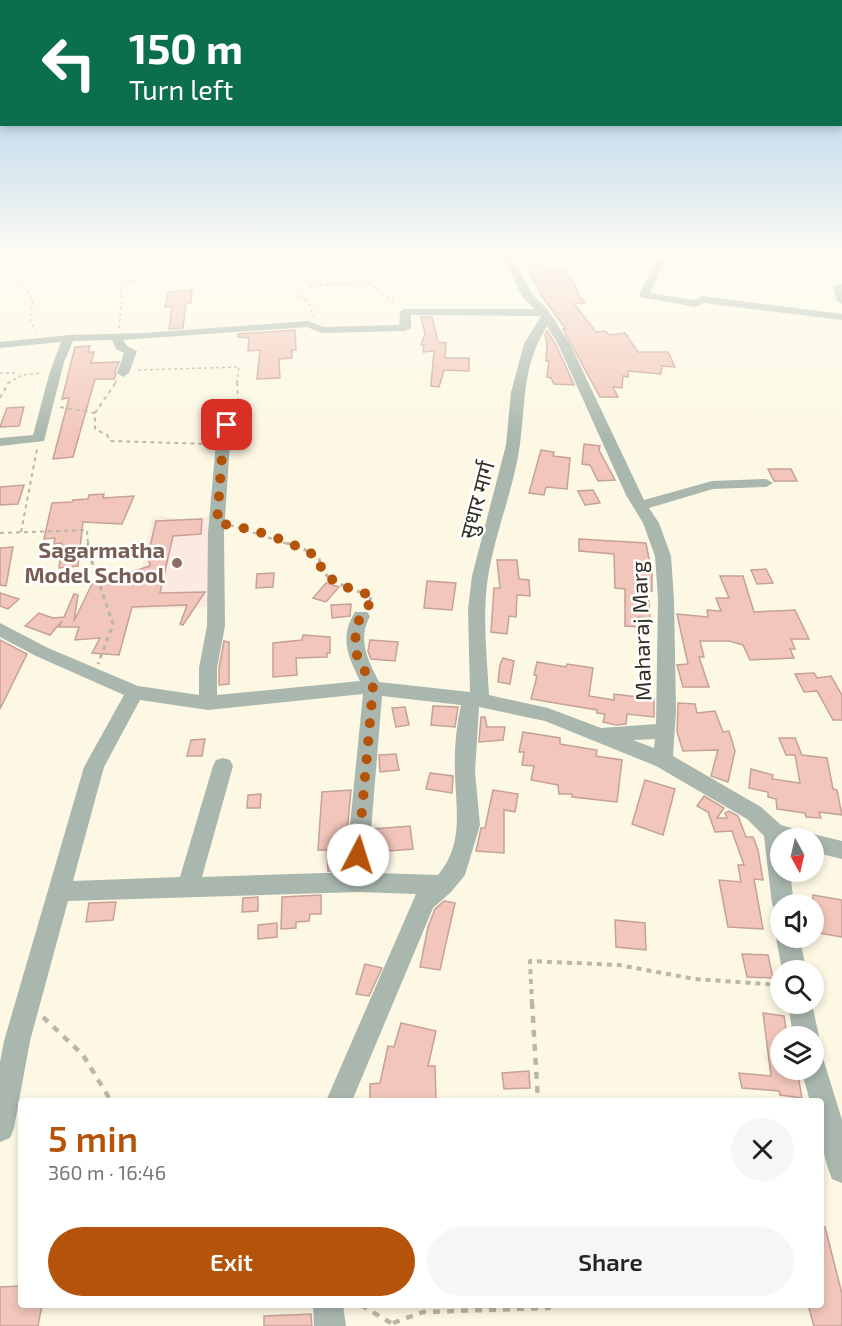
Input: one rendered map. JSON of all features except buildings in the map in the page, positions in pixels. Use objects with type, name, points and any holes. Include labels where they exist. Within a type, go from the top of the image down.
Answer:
[{"type":"street","points":[[0,345],[69,338],[308,324],[322,330],[405,328],[405,317]]},
{"type":"street","name":"सुधार मार्ग","points":[[340,1098],[424,901],[443,885],[457,868],[469,825],[465,772],[467,720],[476,699],[476,609],[480,576],[513,445],[517,392],[530,344],[544,317]]},
{"type":"street","name":"Maharaj Marg","points":[[548,317],[588,392],[633,495],[651,523],[663,556],[666,599],[666,731],[663,760]]},
{"type":"street","points":[[117,336],[118,344],[123,350],[131,351],[123,373]]},
{"type":"street","points":[[0,442],[39,438],[49,406],[55,372],[69,338]]},
{"type":"street","points":[[208,703],[208,669],[216,626],[217,523],[223,444],[232,407]]},
{"type":"street","points":[[639,506],[712,485],[766,483]]},
{"type":"street","points":[[361,616],[356,625],[355,651],[373,688],[358,855],[369,882]]},
{"type":"street","points":[[0,629],[42,652],[135,692],[208,703],[373,688],[476,699],[548,715],[663,760],[754,813],[770,828]]},
{"type":"street","points":[[0,1128],[28,1001],[94,767],[135,692]]},
{"type":"street","points":[[597,734],[666,731]]},
{"type":"street","points":[[188,887],[223,766]]},
{"type":"street","points":[[824,846],[842,850]]},
{"type":"street","points":[[59,891],[369,882],[443,885]]},
{"type":"street","points":[[817,1080],[822,1098]]},
{"type":"street","points":[[824,1104],[842,1169]]},
{"type":"street","points":[[328,1308],[330,1326]]},
{"type":"path","points":[[30,317],[42,341]]},
{"type":"path","points":[[117,336],[119,317]]},
{"type":"path","points":[[308,324],[314,317]]},
{"type":"path","points":[[223,444],[110,441],[107,435],[95,429],[95,413],[123,373],[135,370],[239,367],[238,404],[232,407]]},
{"type":"path","points":[[0,374],[55,372]]},
{"type":"path","points":[[0,398],[12,379],[20,373]]},
{"type":"path","points":[[49,406],[95,413]]},
{"type":"path","points":[[21,532],[39,438]]},
{"type":"path","points":[[217,523],[250,530],[302,548],[319,558],[322,572],[332,580],[351,590],[372,595],[370,603],[361,616]]},
{"type":"path","points":[[0,533],[87,530],[89,553],[113,624],[94,674]]},
{"type":"path","points":[[538,1098],[530,961],[619,965],[695,979],[770,984]]},
{"type":"path","points":[[28,1001],[83,1055],[109,1098]]},
{"type":"path","points":[[366,1308],[395,1324],[423,1312],[549,1308]]},
{"type":"shaded area","name":"Sagarmatha Model School","points":[[153,516],[182,519],[213,516],[208,607],[133,610]]},
{"type":"place","name":"Sagarmatha Model School","points":[[177,563]]},
{"type":"route","points":[[227,425],[223,442],[217,523],[250,530],[302,548],[319,558],[322,572],[332,580],[351,590],[372,595],[370,603],[356,625],[355,651],[373,688],[358,855]]}]
